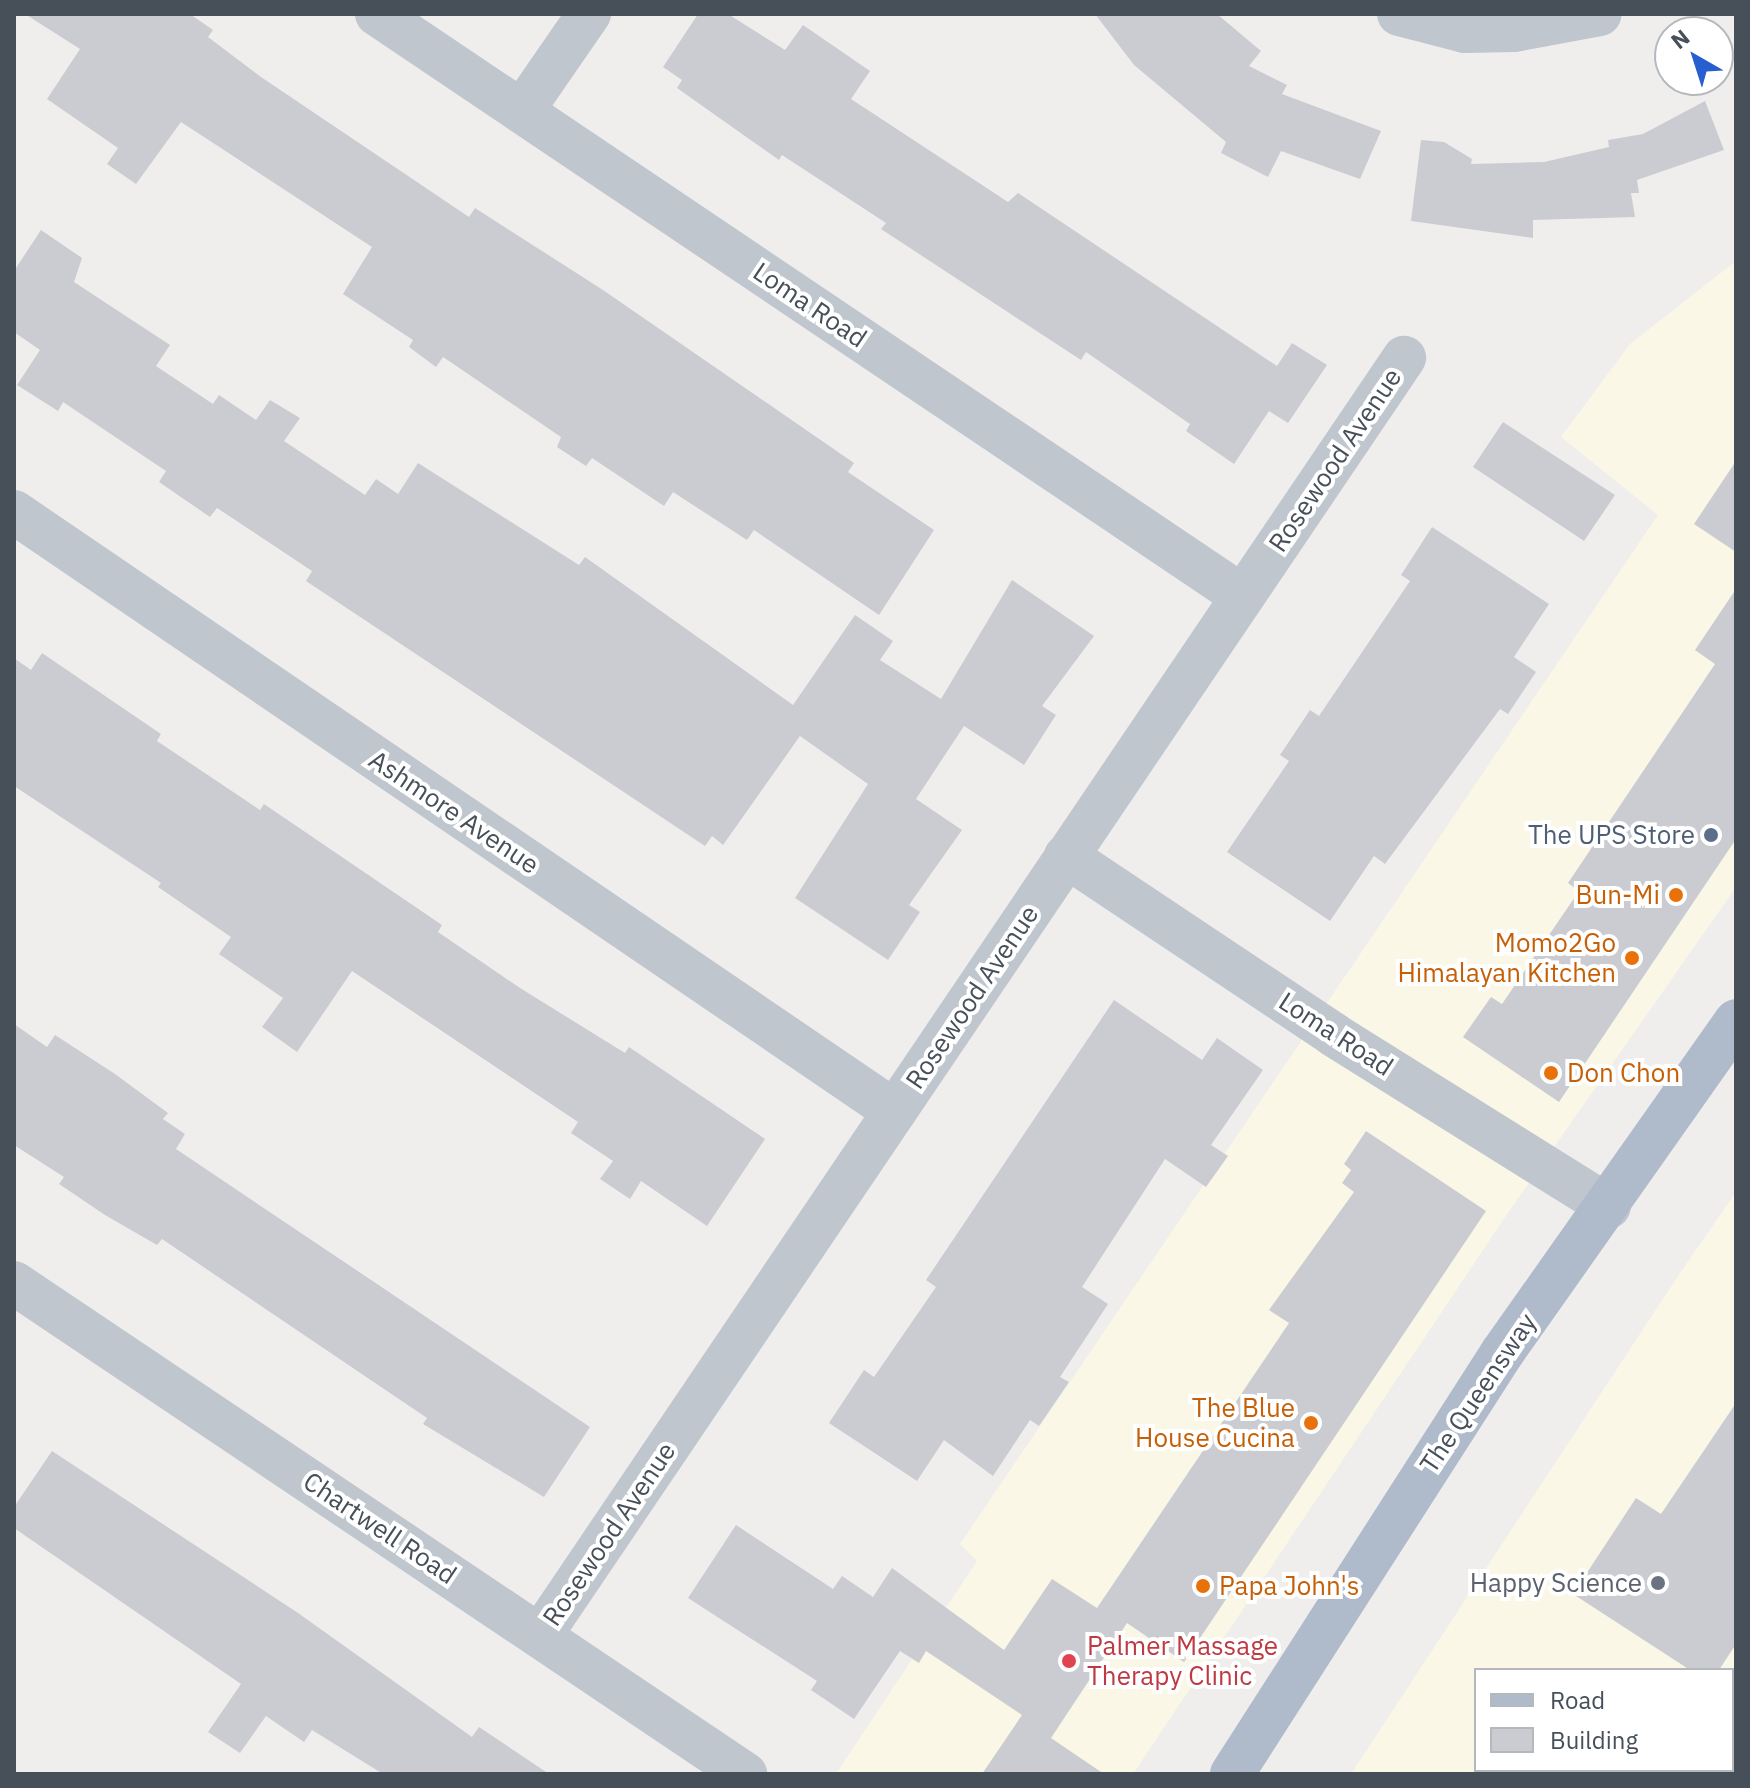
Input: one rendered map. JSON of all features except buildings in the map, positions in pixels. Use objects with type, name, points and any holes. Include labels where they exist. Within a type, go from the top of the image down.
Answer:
[{"type":"main road","name":"The Queensway","points":[[1234,1774],[1502,1353],[1609,1207],[1736,1021]]},
{"type":"street","name":"Loma Road","points":[[377,14],[1242,596]]},
{"type":"street","points":[[522,111],[589,14]]},
{"type":"street","points":[[1399,14],[1477,31],[1568,23],[1600,14]]},
{"type":"street","name":"Rosewood Avenue","points":[[540,1636],[1404,358]]},
{"type":"street","name":"Ashmore Avenue","points":[[14,512],[894,1111]]},
{"type":"street","name":"Loma Road","points":[[1066,856],[1334,1035],[1609,1207]]},
{"type":"street","name":"Chartwell Road","points":[[21,1303],[540,1636],[745,1774]]},
{"type":"shaded area","points":[[1736,261],[1736,887],[1505,1217],[1133,1774],[836,1774],[977,1561],[960,1544],[1658,515],[1561,437],[1630,344]]},
{"type":"shaded area","points":[[1736,1192],[1736,1774],[1351,1774],[1676,1279]]},
{"type":"place","name":"The UPS Store","points":[[1711,835]]},
{"type":"place","name":"Bun-Mi","points":[[1676,895]]},
{"type":"place","name":"Momo2Go Himalayan Kitchen","points":[[1632,958]]},
{"type":"place","name":"Don Chon","points":[[1551,1073]]},
{"type":"place","name":"The Blue House Cucina","points":[[1311,1423]]},
{"type":"place","name":"Happy Science","points":[[1658,1583]]},
{"type":"place","name":"Papa John's","points":[[1203,1586]]},
{"type":"place","name":"Palmer Massage Therapy Clinic","points":[[1069,1661]]}]
